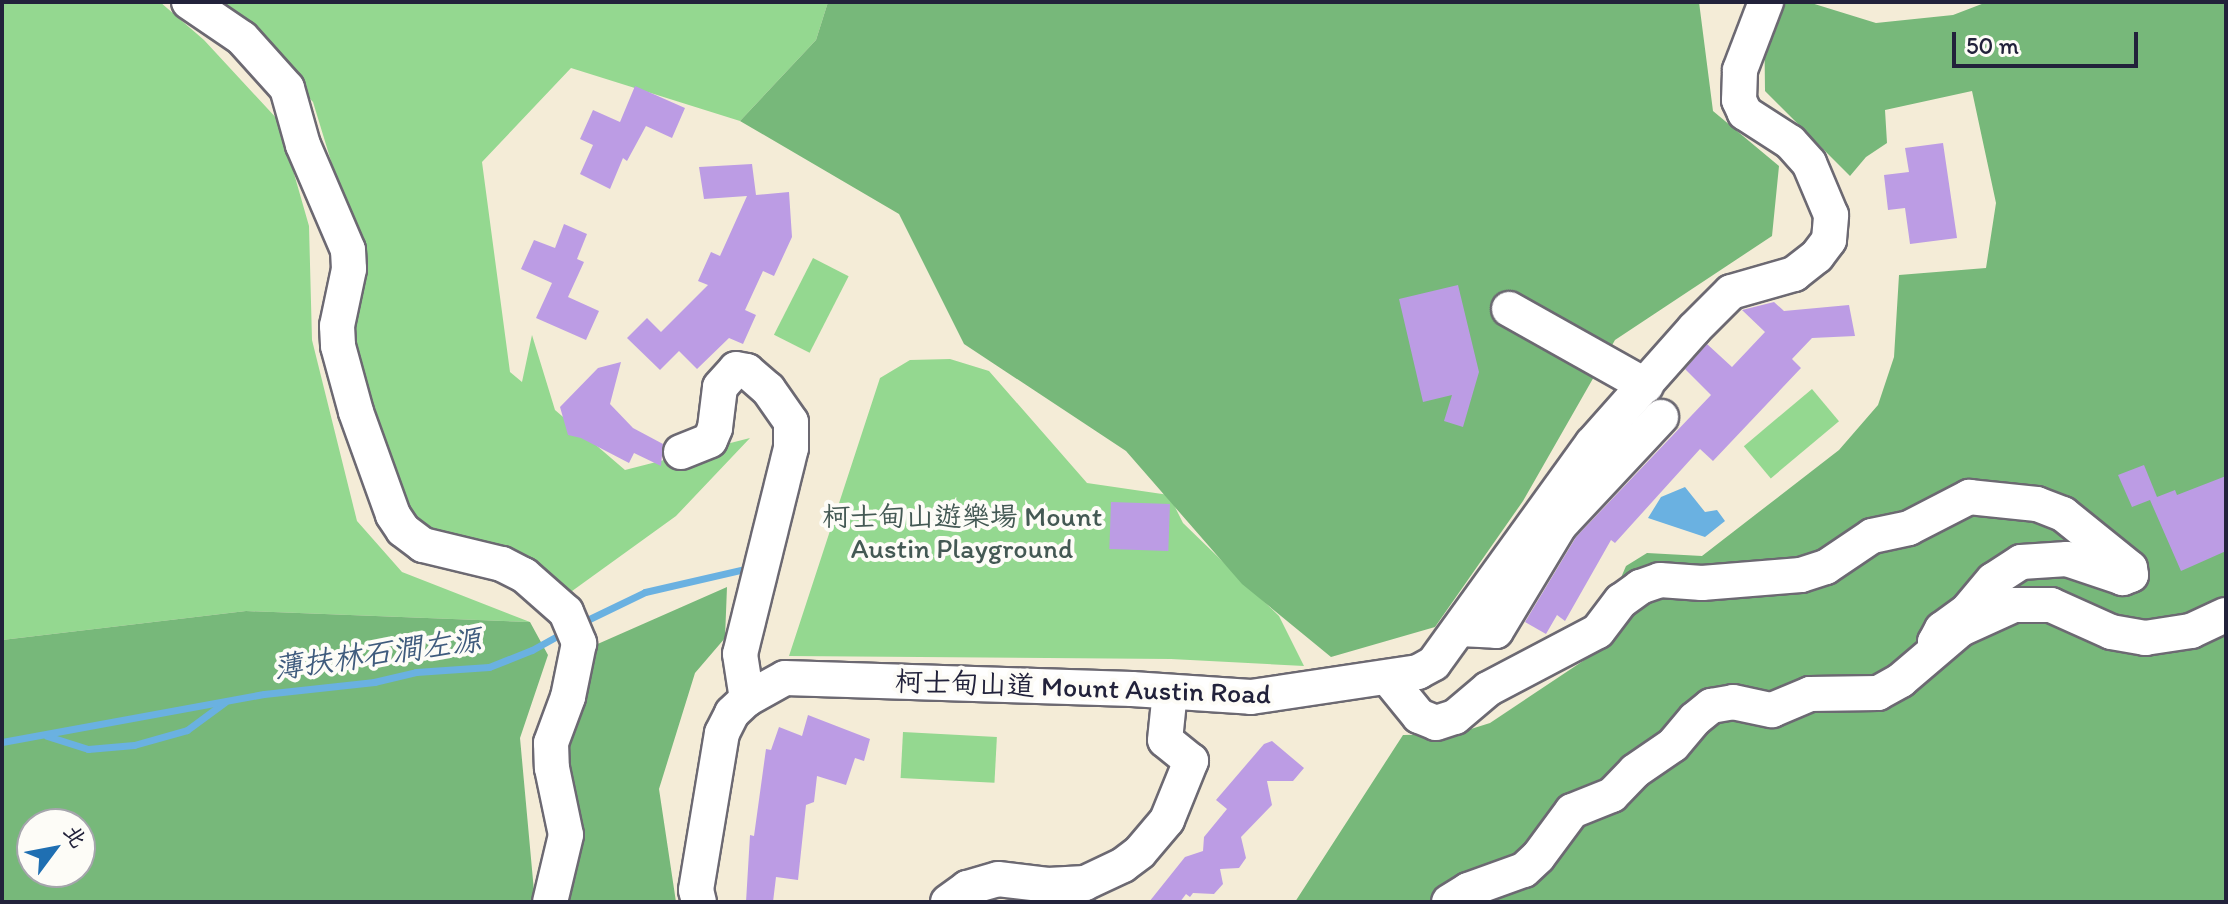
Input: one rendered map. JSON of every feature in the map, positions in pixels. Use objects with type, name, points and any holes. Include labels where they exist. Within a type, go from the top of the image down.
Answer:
[{"type":"street","points":[[189,2],[242,38],[287,88],[298,134],[346,243],[349,269],[338,317],[338,346],[356,412],[397,520],[418,542],[508,566],[566,612],[579,643],[568,697],[551,743],[552,768],[566,835],[550,902]]},
{"type":"street","name":"柯士甸山道 Mount Austin Road","points":[[699,902],[696,890],[722,733],[732,713],[747,699],[785,678],[1251,697],[1388,678],[1418,672],[1434,663],[1592,444],[1731,292],[1794,274],[1817,256],[1829,240],[1831,215],[1809,163],[1790,142],[1745,113],[1739,100],[1740,70],[1766,2]]},
{"type":"street","points":[[1509,309],[1646,386]]},
{"type":"street","points":[[681,452],[710,440],[720,387],[736,369],[747,371],[768,389],[791,422],[791,448],[740,654],[747,699]]},
{"type":"street","points":[[1460,629],[1496,631],[1560,525],[1661,417]]},
{"type":"street","points":[[1388,678],[1419,716],[1436,723],[1455,717],[1488,689],[1598,631],[1621,601],[1640,587],[1660,580],[1702,583],[1801,575],[1826,567],[1872,536],[1909,528],[1969,497],[2037,504],[2063,514],[2130,568],[2131,575],[2123,578],[2067,559],[2021,562],[1993,580],[1967,611],[1942,629],[1935,642],[1939,645]]},
{"type":"street","points":[[1449,902],[1468,890],[1524,870],[1538,857],[1572,811],[1612,795],[1635,771],[1673,745],[1711,706],[1733,702],[1772,710],[1810,694],[1878,693],[1901,680],[1939,645],[1997,610],[2021,604],[2051,605],[2111,632],[2145,638],[2184,634],[2226,615]]},
{"type":"street","points":[[948,902],[967,888],[998,879],[1070,894],[1085,883],[1123,865],[1155,837],[1177,801],[1191,761],[1165,740],[1170,692]]},
{"type":"green space","points":[[2,2],[160,2],[204,40],[279,121],[309,226],[312,340],[357,521],[402,572],[530,622],[246,611],[2,640]]},
{"type":"green space","points":[[220,2],[828,2],[816,40],[740,121],[571,68],[482,162],[510,372],[522,382],[532,335],[555,410],[625,470],[750,438],[676,516],[561,599],[424,538],[393,503],[350,335],[349,220],[313,102]]},
{"type":"green space","points":[[828,2],[1699,2],[1713,111],[1779,166],[1772,236],[1615,340],[1523,501],[1435,627],[1331,657],[1242,584],[1126,451],[964,344],[899,214],[740,121],[816,40]]},
{"type":"green space","points":[[1764,2],[1808,2],[1876,23],[1953,15],[1987,2],[2226,2],[2226,902],[1295,902],[1403,735],[1455,734],[1490,723],[1586,659],[1626,566],[1647,553],[1702,556],[1839,450],[1878,405],[1894,357],[1899,275],[1986,268],[1996,203],[1972,91],[1885,110],[1887,143],[1866,157],[1850,176],[1765,91]]},
{"type":"green space","points":[[813,258],[849,276],[810,353],[774,335]]},
{"type":"green space","name":"柯士甸山遊樂場 Mount Austin Playground","points":[[950,359],[989,371],[1087,483],[1169,495],[1183,523],[1279,616],[1304,666],[1171,659],[789,656],[880,378],[910,360]]},
{"type":"green space","points":[[1812,389],[1839,421],[1771,478],[1744,446]]},
{"type":"green space","points":[[727,587],[725,638],[695,673],[659,789],[676,902],[563,902],[554,799],[584,650]]},
{"type":"green space","points":[[246,611],[530,622],[548,655],[520,738],[535,902],[2,902],[2,640]]},
{"type":"green space","points":[[903,732],[997,737],[994,783],[901,778]]},
{"type":"water","points":[[1685,487],[1705,512],[1717,510],[1725,521],[1705,537],[1648,518],[1661,497]]},
{"type":"building","points":[[635,86],[685,108],[672,138],[646,126],[627,161],[623,158],[610,189],[580,174],[593,145],[580,139],[593,110],[620,122]]},
{"type":"building","points":[[1943,143],[1957,238],[1910,244],[1905,208],[1888,210],[1884,175],[1909,172],[1905,148]]},
{"type":"building","points":[[752,164],[756,195],[789,192],[792,237],[774,276],[763,271],[745,310],[756,315],[743,344],[729,338],[697,369],[679,351],[660,370],[627,338],[647,318],[661,332],[708,285],[698,281],[711,252],[720,256],[747,196],[704,199],[699,167]]},
{"type":"building","points":[[564,224],[587,234],[577,259],[584,262],[568,297],[599,311],[586,340],[536,318],[552,283],[521,269],[534,240],[555,248]]},
{"type":"building","points":[[1458,285],[1479,372],[1463,427],[1444,421],[1452,395],[1423,402],[1399,299]]},
{"type":"building","points":[[1774,302],[1784,311],[1849,305],[1855,336],[1812,338],[1792,359],[1801,368],[1713,461],[1700,449],[1615,543],[1611,540],[1565,621],[1557,615],[1546,634],[1525,622],[1576,537],[1711,395],[1685,369],[1707,344],[1732,367],[1765,332],[1742,310]]},
{"type":"building","points":[[621,362],[610,404],[633,428],[663,444],[661,466],[634,453],[629,463],[581,438],[568,435],[560,407],[598,368]]},
{"type":"building","points":[[2144,465],[2157,497],[2175,490],[2177,495],[2226,476],[2226,551],[2181,571],[2150,500],[2132,507],[2118,475]]},
{"type":"building","points":[[1111,502],[1170,504],[1168,551],[1109,549]]},
{"type":"building","points":[[808,715],[870,739],[864,761],[855,758],[846,785],[817,776],[814,802],[806,805],[798,880],[776,877],[773,902],[746,902],[750,835],[754,836],[766,749],[771,750],[779,727],[802,736]]},
{"type":"building","points":[[1272,741],[1304,768],[1293,781],[1267,781],[1272,805],[1241,837],[1246,858],[1239,868],[1220,869],[1223,884],[1214,894],[1193,893],[1190,897],[1186,894],[1180,902],[1149,902],[1185,857],[1203,851],[1204,837],[1227,809],[1216,800],[1264,744]]},
{"type":"waterway","name":"薄扶林石澗左源","points":[[581,623],[645,592],[745,569]]},
{"type":"waterway","name":"薄扶林石澗左源","points":[[2,742],[264,694],[374,682],[416,672],[489,667],[532,650],[563,633]]},
{"type":"waterway","points":[[47,736],[88,749],[134,745],[187,730],[225,702]]}]
